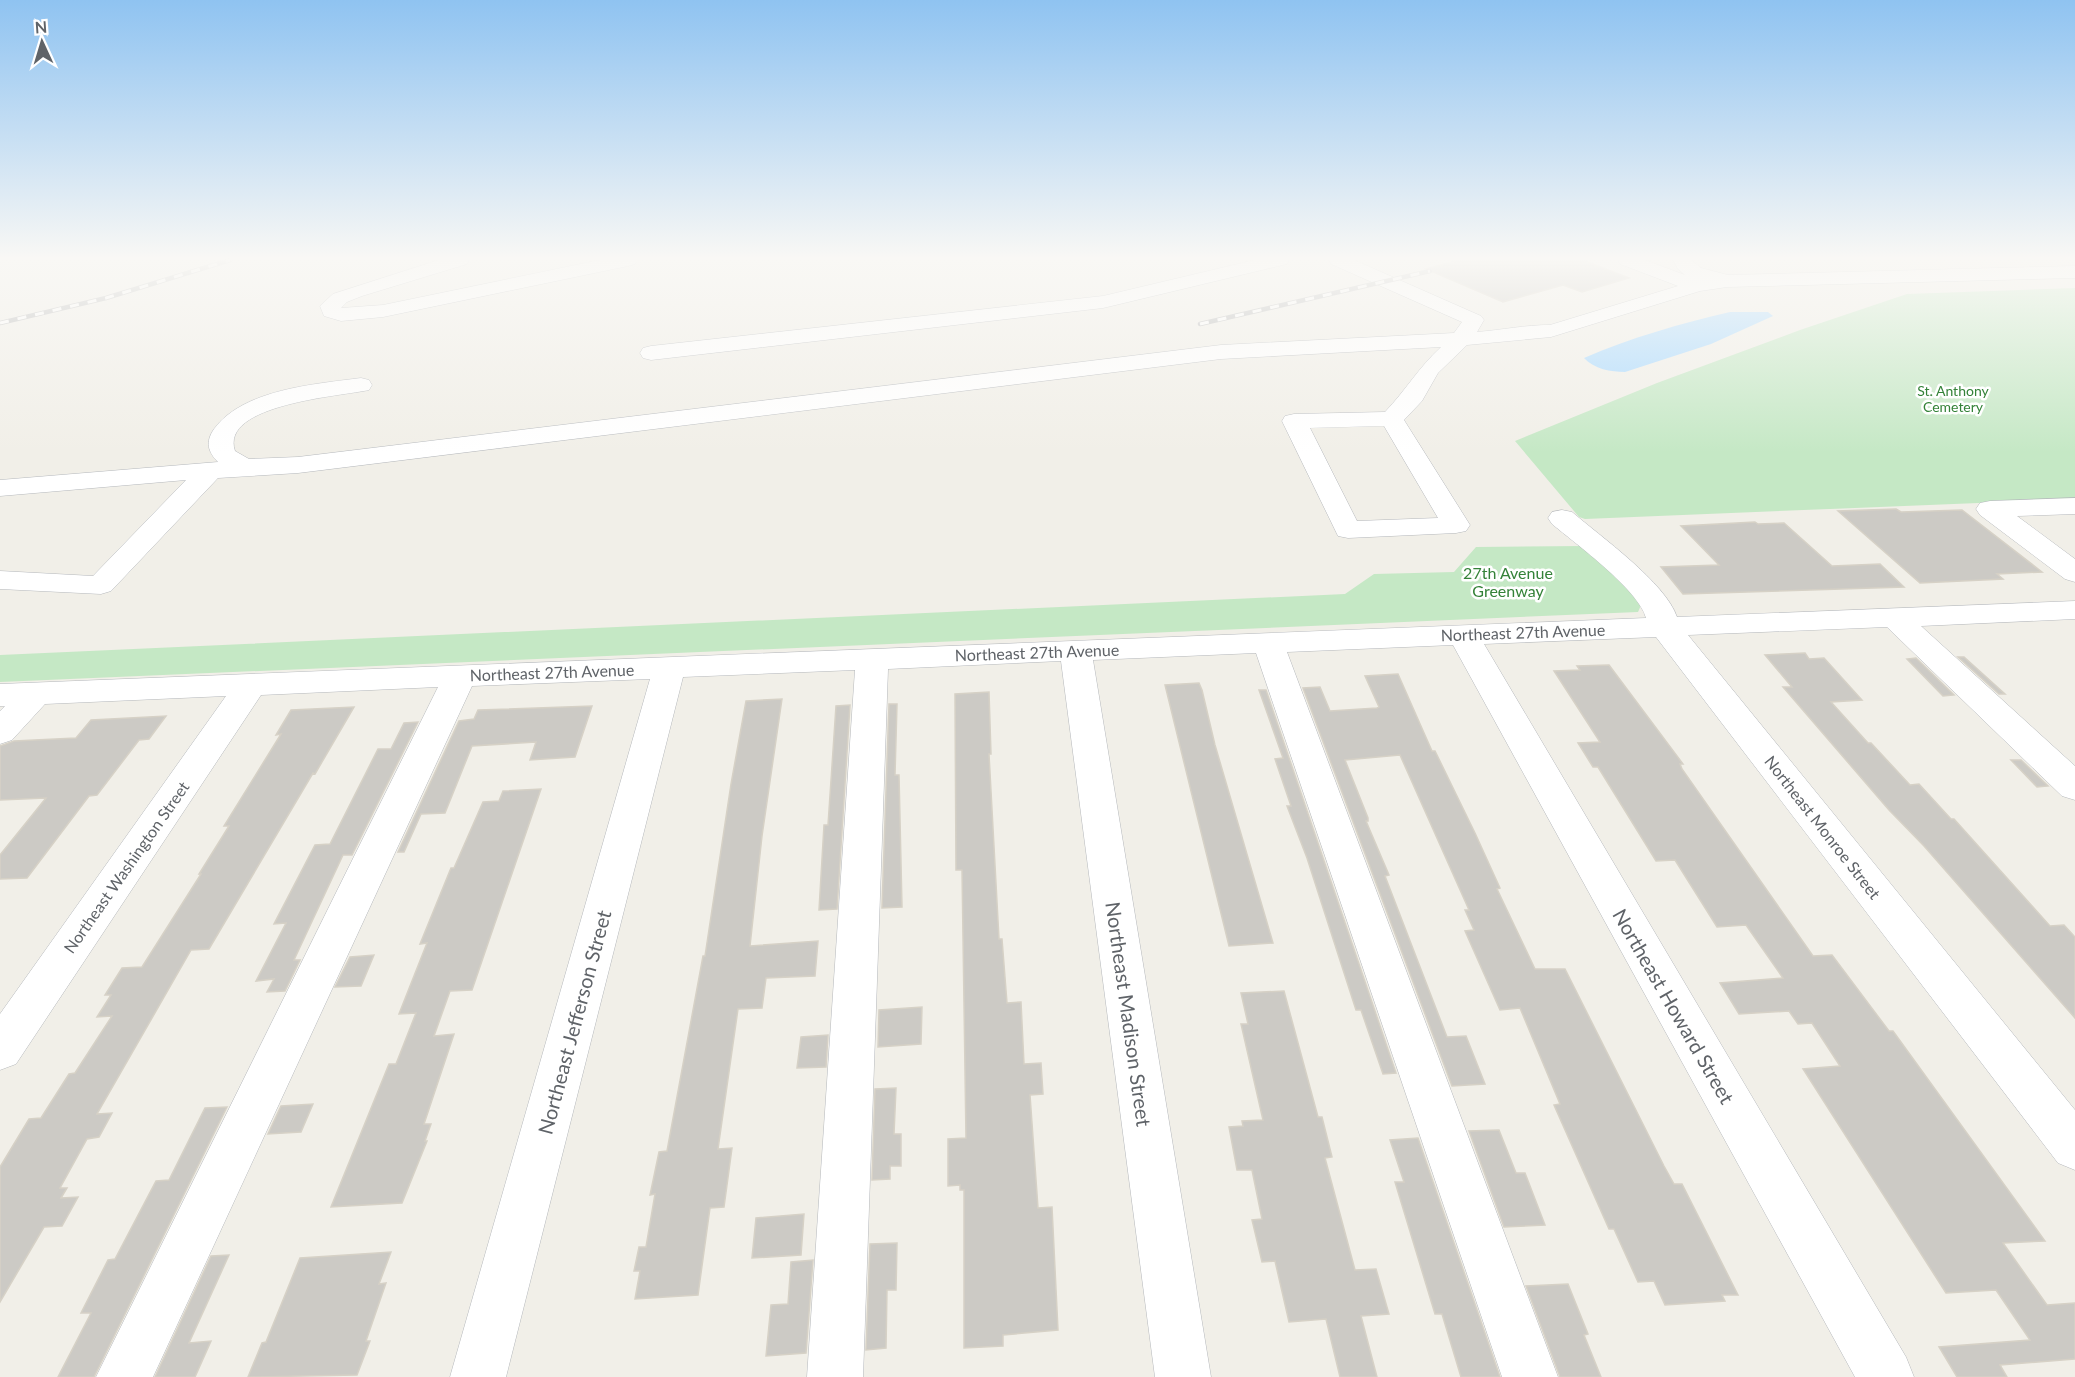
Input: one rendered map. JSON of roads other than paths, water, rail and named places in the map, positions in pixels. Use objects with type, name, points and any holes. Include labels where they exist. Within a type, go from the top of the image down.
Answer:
[{"type":"street","points":[[651,353],[906,324]]},
{"type":"street","points":[[1460,324],[1468,329]]},
{"type":"street","points":[[0,488],[267,466],[1221,352],[1468,329],[1551,331],[1572,324]]},
{"type":"street","points":[[1392,418],[1456,525],[1348,530],[1294,421],[1392,418],[1414,396],[1429,370],[1468,329]]},
{"type":"street","points":[[267,466],[234,462],[222,451],[221,441],[224,431],[234,421],[265,404],[289,397],[361,385]]},
{"type":"street","points":[[0,580],[101,585],[210,471]]},
{"type":"street","points":[[2075,506],[1989,509],[2075,573]]},
{"type":"street","name":"Northeast Monroe Street","points":[[1562,518],[1628,574],[1659,609],[1664,626],[2075,1147]]},
{"type":"street","name":"Northeast 27th Avenue","points":[[0,695],[2075,610]]},
{"type":"street","points":[[1894,617],[2075,788]]},
{"type":"street","name":"Northeast Howard Street","points":[[1462,635],[1886,1377]]},
{"type":"street","points":[[1268,643],[1530,1377]]},
{"type":"street","name":"Northeast Madison Street","points":[[1076,651],[1183,1377]]},
{"type":"street","points":[[835,1377],[872,659]]},
{"type":"street","name":"Northeast Jefferson Street","points":[[478,1377],[669,667]]},
{"type":"street","points":[[124,1377],[460,676]]},
{"type":"street","name":"Northeast Washington Street","points":[[0,1050],[251,685]]},
{"type":"street","points":[[0,732],[34,693]]},
{"type":"water","points":[[1683,324],[1755,324],[1711,344],[1625,372],[1603,369],[1584,358]]},
{"type":"park label","name":"St. Anthony Cemetery","points":[[1953,398]]},
{"type":"park label","name":"27th Avenue Greenway","points":[[1508,581]]}]
